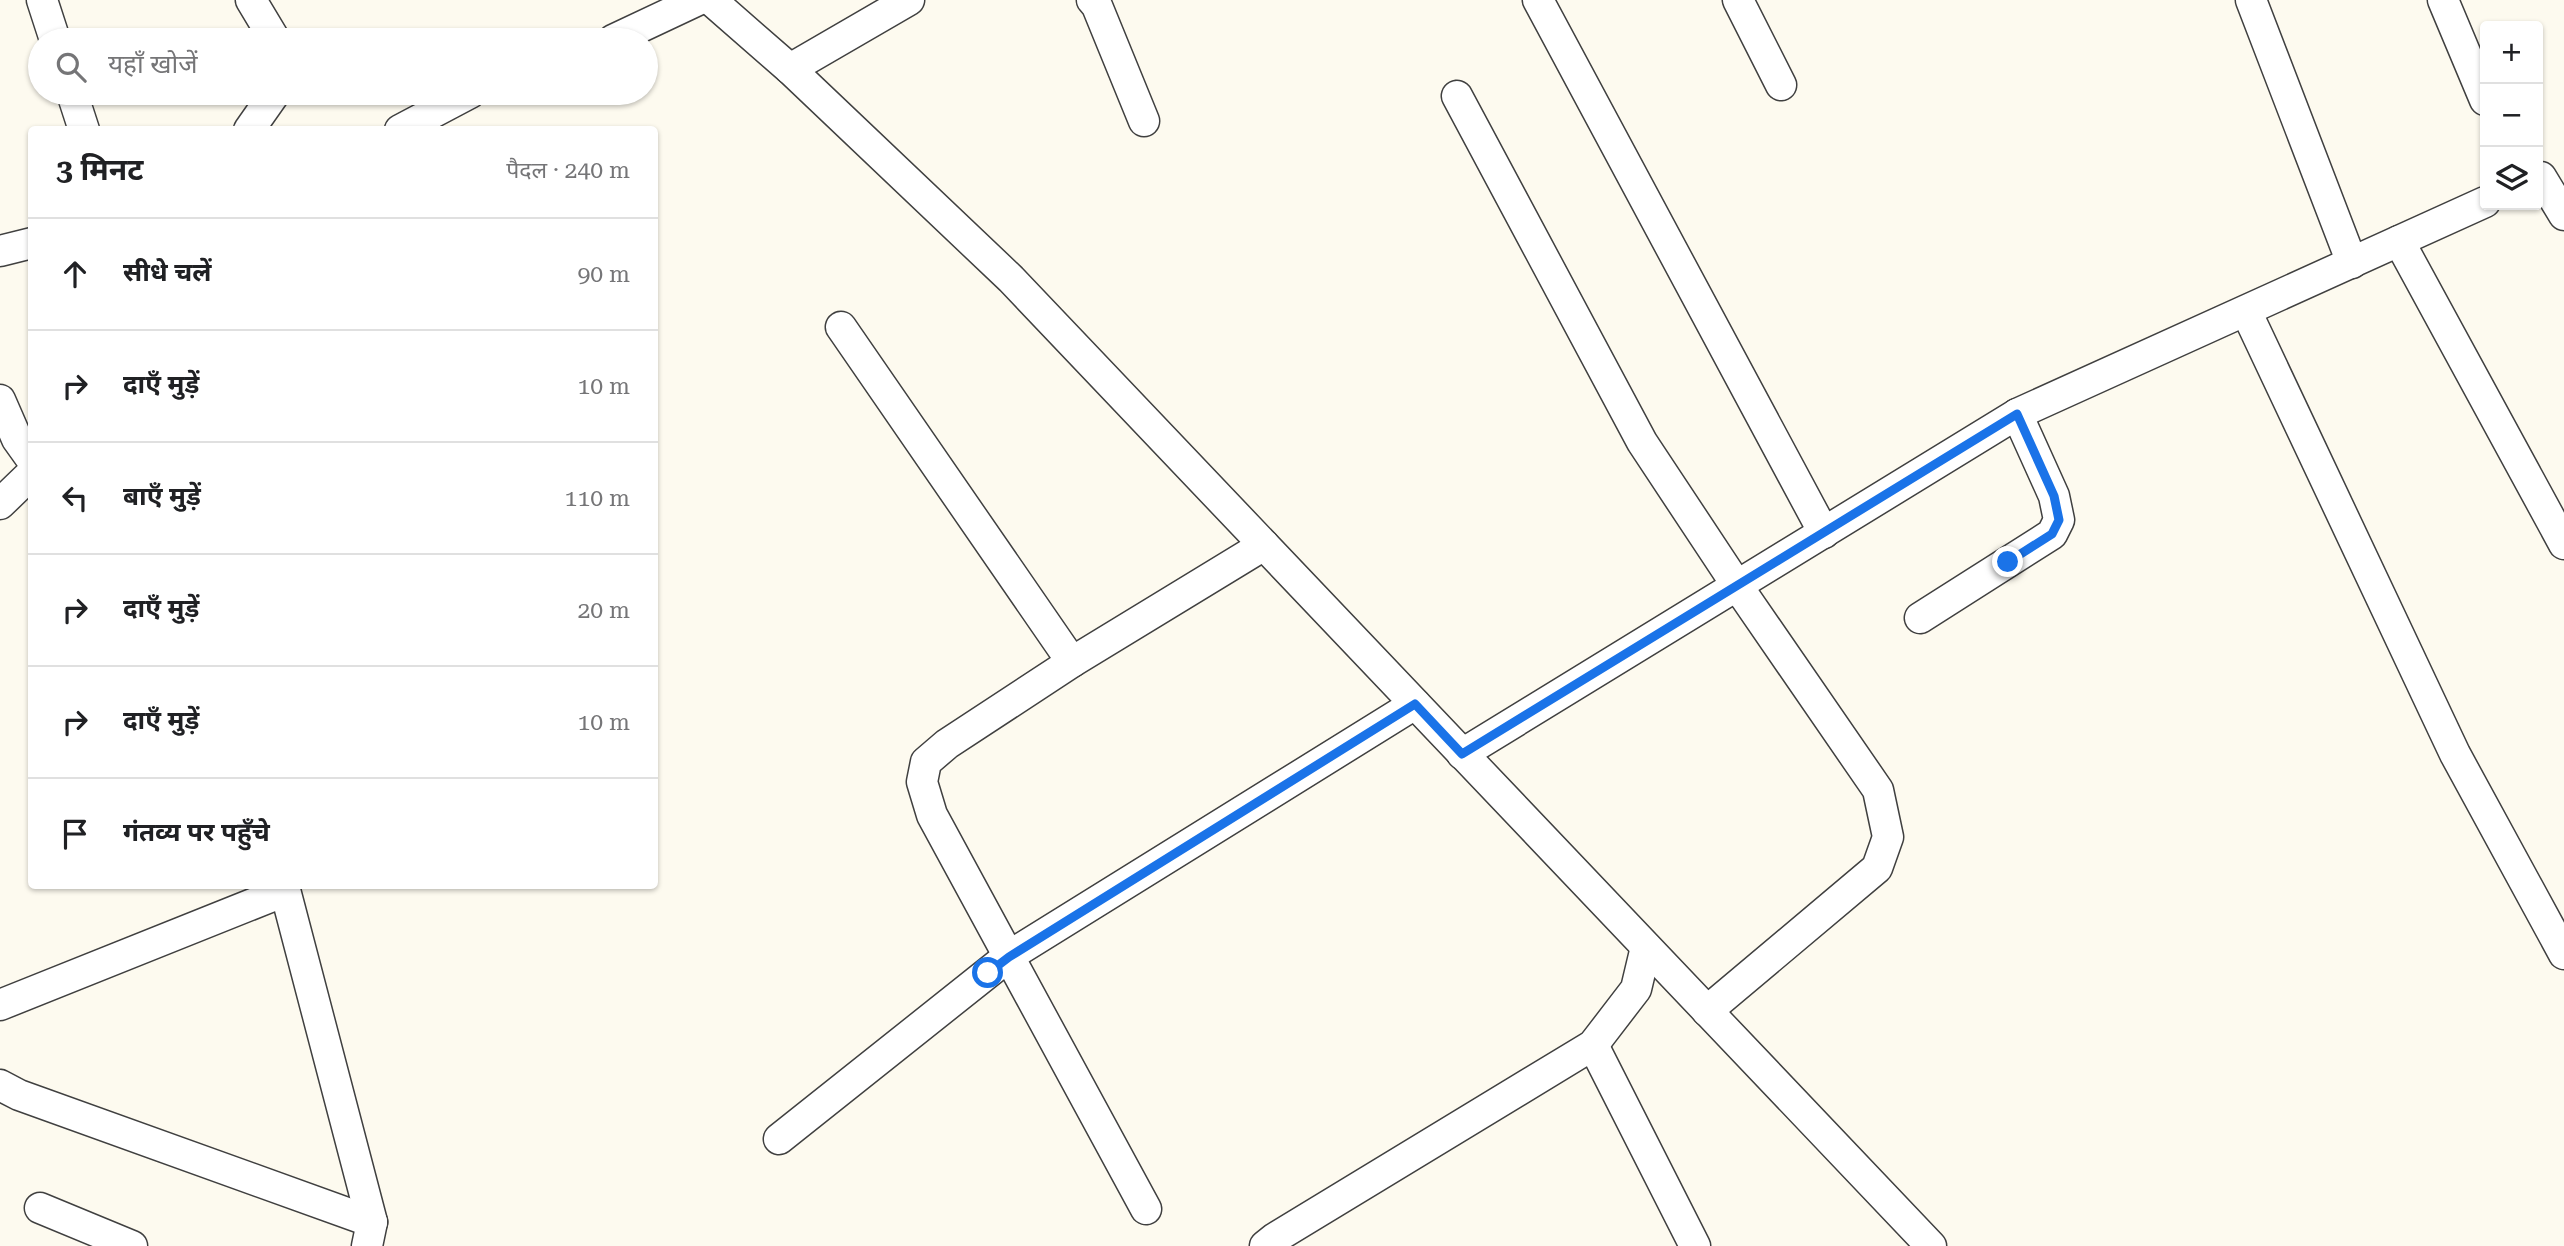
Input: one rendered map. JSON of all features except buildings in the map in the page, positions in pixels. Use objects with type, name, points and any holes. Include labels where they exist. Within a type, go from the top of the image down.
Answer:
[{"type":"street","points":[[42,0],[51,28]]},
{"type":"street","points":[[251,0],[268,28]]},
{"type":"street","points":[[638,28],[698,0]]},
{"type":"street","points":[[711,0],[790,69],[1011,279],[1931,1246]]},
{"type":"street","points":[[790,69],[909,0]]},
{"type":"street","points":[[1091,0],[1097,6],[1144,121]]},
{"type":"street","points":[[1538,0],[1824,533]]},
{"type":"street","points":[[1738,0],[1781,85]]},
{"type":"street","points":[[2251,0],[2352,263]]},
{"type":"street","points":[[2443,0],[2480,88]]},
{"type":"street","points":[[1457,96],[1642,442],[1878,790],[1888,837],[1877,868],[1707,1011]]},
{"type":"street","points":[[76,105],[83,126]]},
{"type":"street","points":[[252,126],[267,105]]},
{"type":"street","points":[[408,126],[447,105]]},
{"type":"street","points":[[2548,174],[2564,215]]},
{"type":"street","points":[[1462,754],[2017,414],[2480,204]]},
{"type":"street","points":[[2399,241],[2564,544]]},
{"type":"street","points":[[0,251],[28,244]]},
{"type":"street","points":[[2246,311],[2455,754],[2564,954]]},
{"type":"street","points":[[841,327],[1072,662]]},
{"type":"street","points":[[0,400],[17,439],[28,454]]},
{"type":"street","points":[[1920,618],[2052,534],[2056,527],[2059,520],[2054,496],[2017,414]]},
{"type":"street","points":[[0,504],[28,477]]},
{"type":"street","points":[[1146,1209],[932,815],[922,782],[926,762],[947,744],[1072,662],[1264,545]]},
{"type":"street","points":[[779,1139],[1009,957],[1415,704]]},
{"type":"street","points":[[0,1005],[282,889]]},
{"type":"street","points":[[284,889],[369,1234]]},
{"type":"street","points":[[1265,1246],[1286,1230],[1593,1045],[1636,989],[1646,947]]},
{"type":"street","points":[[1593,1045],[1695,1246]]},
{"type":"street","points":[[0,1085],[19,1095],[369,1234]]},
{"type":"street","points":[[40,1208],[132,1246]]},
{"type":"route","points":[[988,973],[1009,957],[1415,704],[1462,754],[2017,414],[2054,496],[2059,520],[2052,534],[2008,562]]}]
